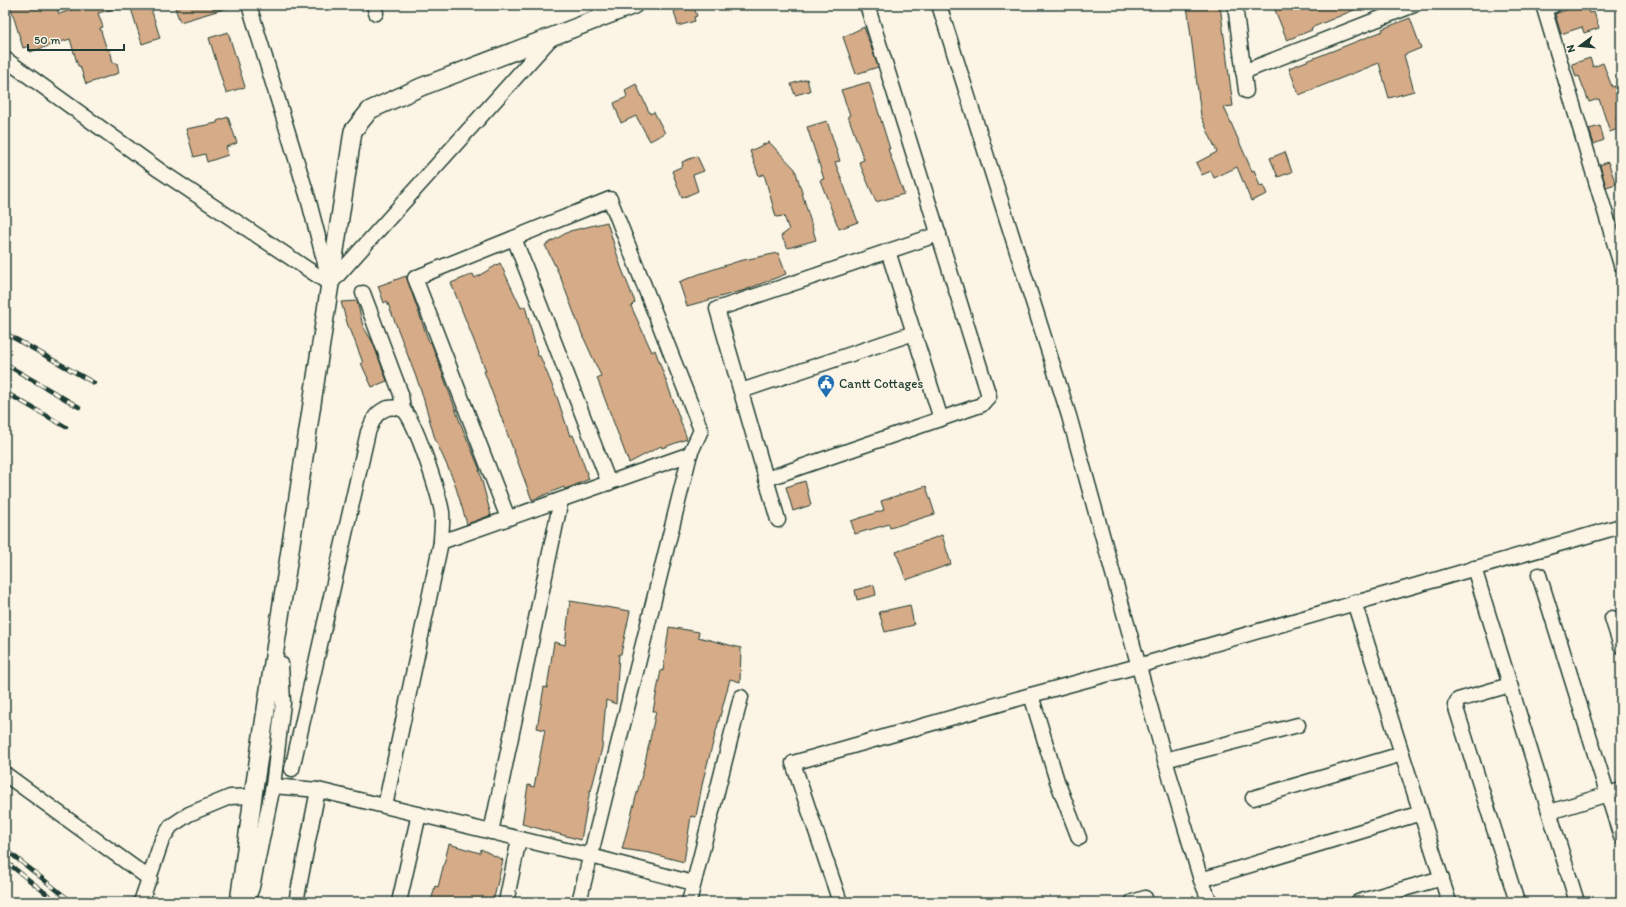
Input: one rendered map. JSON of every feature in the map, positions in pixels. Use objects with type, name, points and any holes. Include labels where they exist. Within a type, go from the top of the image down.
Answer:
[{"type":"main road","points":[[240,900],[253,796],[353,132],[370,110],[421,87],[634,5]]},
{"type":"street","points":[[249,5],[308,198],[330,284]]},
{"type":"street","points":[[766,480],[981,405],[989,396],[867,5]]},
{"type":"street","points":[[940,5],[1069,416],[1165,760],[1201,880],[1210,902]]},
{"type":"street","points":[[1235,5],[1246,91]]},
{"type":"street","points":[[1243,72],[1414,5]]},
{"type":"street","points":[[1554,5],[1544,8],[1621,265]]},
{"type":"street","points":[[330,284],[552,36]]},
{"type":"street","points":[[5,59],[159,170],[330,284]]},
{"type":"street","points":[[508,518],[415,278],[610,199],[700,430],[690,454],[579,902]]},
{"type":"street","points":[[778,520],[717,309],[939,234]]},
{"type":"street","points":[[514,238],[609,483]]},
{"type":"street","points":[[888,251],[941,419]]},
{"type":"street","points":[[364,293],[401,394],[403,410]]},
{"type":"street","points":[[741,391],[914,333]]},
{"type":"street","points":[[292,769],[368,432],[374,417],[383,410],[394,407],[403,410],[410,417],[421,443],[442,512],[441,542],[385,806]]},
{"type":"street","points":[[441,542],[690,454]]},
{"type":"street","points":[[491,832],[561,500]]},
{"type":"street","points":[[840,902],[793,763],[1138,666],[1354,602],[1621,526]]},
{"type":"street","points":[[1474,568],[1578,902]]},
{"type":"street","points":[[1539,575],[1614,792],[1621,837]]},
{"type":"street","points":[[1354,602],[1449,902]]},
{"type":"street","points":[[1612,618],[1621,646]]},
{"type":"street","points":[[240,900],[248,898],[252,887],[273,786],[283,703],[281,664],[274,660]]},
{"type":"street","points":[[1510,685],[1458,700],[1455,705],[1517,902]]},
{"type":"street","points":[[1031,695],[1057,781],[1079,838]]},
{"type":"street","points":[[689,902],[741,697]]},
{"type":"street","points":[[1165,760],[1298,725]]},
{"type":"street","points":[[1253,798],[1402,754]]},
{"type":"street","points":[[5,774],[150,879]]},
{"type":"street","points":[[273,786],[318,790],[591,856],[693,883]]},
{"type":"street","points":[[296,902],[318,790]]},
{"type":"street","points":[[1550,812],[1614,792]]},
{"type":"street","points":[[141,902],[162,840],[171,826],[189,814],[230,797],[253,796]]},
{"type":"street","points":[[1201,880],[1421,813]]},
{"type":"street","points":[[399,902],[419,814]]},
{"type":"street","points":[[506,902],[519,839]]},
{"type":"street","points":[[1358,902],[1442,878]]},
{"type":"building","points":[[10,5],[56,5],[59,14],[86,5],[116,5],[117,8],[98,13],[103,27],[100,28],[107,50],[110,49],[113,63],[117,63],[119,73],[86,84],[80,66],[78,66],[70,39],[30,52],[29,46],[23,48]]},
{"type":"building","points":[[130,5],[150,5],[160,38],[142,44]]},
{"type":"building","points":[[174,5],[227,5],[227,8],[180,22]]},
{"type":"building","points":[[693,5],[697,16],[694,17],[695,21],[678,26],[674,11]]},
{"type":"building","points":[[1187,5],[1220,5],[1233,106],[1224,107],[1252,171],[1254,170],[1260,186],[1263,185],[1267,194],[1251,201],[1237,167],[1214,178],[1211,171],[1202,175],[1196,163],[1217,152],[1201,116]]},
{"type":"building","points":[[1273,5],[1366,5],[1311,28],[1312,30],[1287,40]]},
{"type":"building","points":[[1579,5],[1586,5],[1589,13],[1594,12],[1599,28],[1584,33],[1582,27],[1561,34],[1555,14]]},
{"type":"building","points":[[1410,18],[1421,48],[1404,55],[1414,91],[1389,98],[1379,63],[1299,95],[1289,68],[1383,31],[1382,29]]},
{"type":"building","points":[[864,27],[878,67],[856,74],[843,37]]},
{"type":"building","points":[[228,32],[245,87],[226,93],[209,38]]},
{"type":"building","points":[[1590,58],[1593,67],[1603,63],[1612,87],[1616,86],[1618,94],[1621,93],[1621,117],[1616,118],[1620,128],[1610,132],[1599,99],[1589,102],[1579,76],[1576,77],[1572,64]]},
{"type":"building","points":[[807,79],[810,91],[795,95],[791,84]]},
{"type":"building","points":[[869,82],[890,149],[888,149],[904,194],[876,202],[859,162],[864,160],[848,116],[850,115],[841,90]]},
{"type":"building","points":[[636,84],[650,114],[654,112],[665,133],[650,141],[636,116],[621,123],[614,103],[627,97],[625,90]]},
{"type":"building","points":[[228,117],[237,143],[226,147],[228,155],[207,162],[205,154],[194,157],[186,129],[217,123],[217,121]]},
{"type":"building","points":[[827,121],[840,161],[835,162],[858,222],[839,229],[820,180],[824,179],[807,127]]},
{"type":"building","points":[[1600,126],[1604,140],[1594,144],[1589,129]]},
{"type":"building","points":[[769,142],[795,169],[816,240],[788,248],[781,236],[789,230],[784,216],[776,217],[764,174],[759,176],[750,151]]},
{"type":"building","points":[[1285,152],[1292,172],[1278,177],[1270,158]]},
{"type":"building","points":[[697,156],[704,171],[693,175],[698,191],[682,198],[672,171],[683,166],[682,162]]},
{"type":"building","points":[[1608,162],[1616,184],[1606,187],[1600,165]]},
{"type":"building","points":[[607,222],[621,267],[635,302],[631,306],[652,352],[655,350],[687,439],[662,448],[661,446],[629,463],[597,378],[601,376],[582,334],[560,276],[545,245],[570,231]]},
{"type":"building","points":[[778,253],[786,274],[745,290],[687,306],[679,282],[739,261]]},
{"type":"building","points":[[500,263],[521,308],[525,306],[538,356],[540,356],[557,397],[570,436],[573,435],[589,479],[532,500],[484,371],[486,371],[451,283],[473,274],[475,278]]},
{"type":"building","points":[[406,276],[429,342],[431,342],[460,422],[480,470],[491,515],[467,524],[454,481],[435,439],[421,390],[387,301],[384,303],[378,286]]},
{"type":"building","points":[[357,301],[363,326],[373,343],[387,381],[372,387],[361,363],[363,363],[348,326],[341,302]]},
{"type":"building","points":[[805,481],[811,505],[793,511],[786,487]]},
{"type":"building","points":[[926,486],[935,514],[890,528],[889,524],[855,534],[851,521],[884,510],[881,501]]},
{"type":"building","points":[[942,535],[951,564],[906,580],[896,552]]},
{"type":"building","points":[[874,585],[876,595],[857,600],[855,590]]},
{"type":"building","points":[[570,601],[630,611],[621,654],[619,654],[616,704],[606,700],[602,748],[591,791],[590,790],[581,840],[522,824],[528,785],[534,787],[545,730],[537,728],[544,687],[547,688],[554,642],[565,645]]},
{"type":"building","points":[[910,605],[914,625],[885,632],[879,612]]},
{"type":"building","points":[[669,627],[699,632],[698,637],[741,648],[740,682],[730,679],[703,780],[696,817],[691,816],[684,862],[649,853],[622,849],[644,767],[656,711],[653,711],[661,670],[663,671]]},
{"type":"building","points":[[449,844],[480,853],[481,849],[503,860],[493,902],[431,902],[435,886],[438,887]]},
{"type":"railway","points":[[5,333],[94,383]]},
{"type":"railway","points":[[5,364],[79,407]]},
{"type":"railway","points":[[5,392],[66,427]]},
{"type":"railway","points":[[5,849],[72,902]]},
{"type":"railway","points":[[5,861],[57,902]]},
{"type":"place","name":"Cantt Cottages","points":[[826,398]]}]
